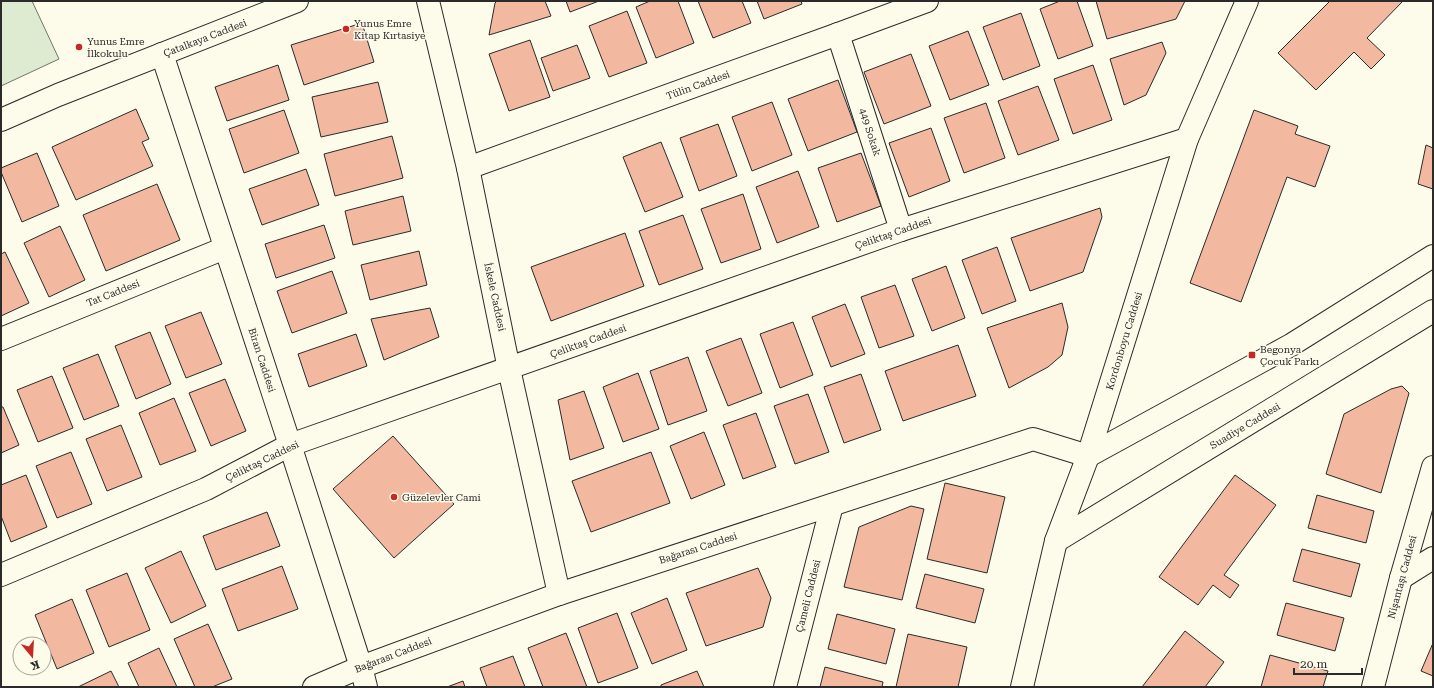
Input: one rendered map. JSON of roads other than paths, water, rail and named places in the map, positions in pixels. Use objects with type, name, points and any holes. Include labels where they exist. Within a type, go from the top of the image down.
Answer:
[{"type":"street","name":"Çatalkaya Caddesi","points":[[1,120],[58,95],[298,1]]},
{"type":"street","name":"İskele Caddesi","points":[[428,1],[468,168],[509,369],[559,594]]},
{"type":"street","name":"Tülin Caddesi","points":[[468,168],[927,1]]},
{"type":"street","name":"Kordonboyu Caddesi","points":[[1022,687],[1056,541],[1088,456],[1187,139],[1247,1]]},
{"type":"street","name":"449 Sokak","points":[[838,34],[901,230]]},
{"type":"street","name":"Biran Caddesi","points":[[162,54],[290,445],[363,677]]},
{"type":"street","name":"Çeliktaş Caddesi","points":[[1,575],[206,489],[290,445],[901,230],[1187,139]]},
{"type":"street","name":"Tat Caddesi","points":[[1,339],[225,248]]},
{"type":"street","points":[[1088,456],[1290,345],[1433,256]]},
{"type":"street","name":"Suadiye Caddesi","points":[[1056,541],[1433,311]]},
{"type":"street","name":"Bağarası Caddesi","points":[[314,687],[363,677],[559,594],[1033,439],[1088,456]]},
{"type":"street","name":"Nişantaşı Caddesi","points":[[1373,687],[1401,578],[1433,467]]},
{"type":"street","name":"Çameli Caddesi","points":[[785,687],[832,505]]},
{"type":"street","points":[[1401,578],[1433,558]]},
{"type":"place","name":"Yunus Emre Kitap Kırtasiye","points":[[346,29]]},
{"type":"place","name":"Yunus Emre İlkokulu","points":[[79,47]]},
{"type":"place","name":"Begonya Çocuk Parkı","points":[[1252,355]]},
{"type":"place","name":"Güzelevler Cami","points":[[394,497]]}]
